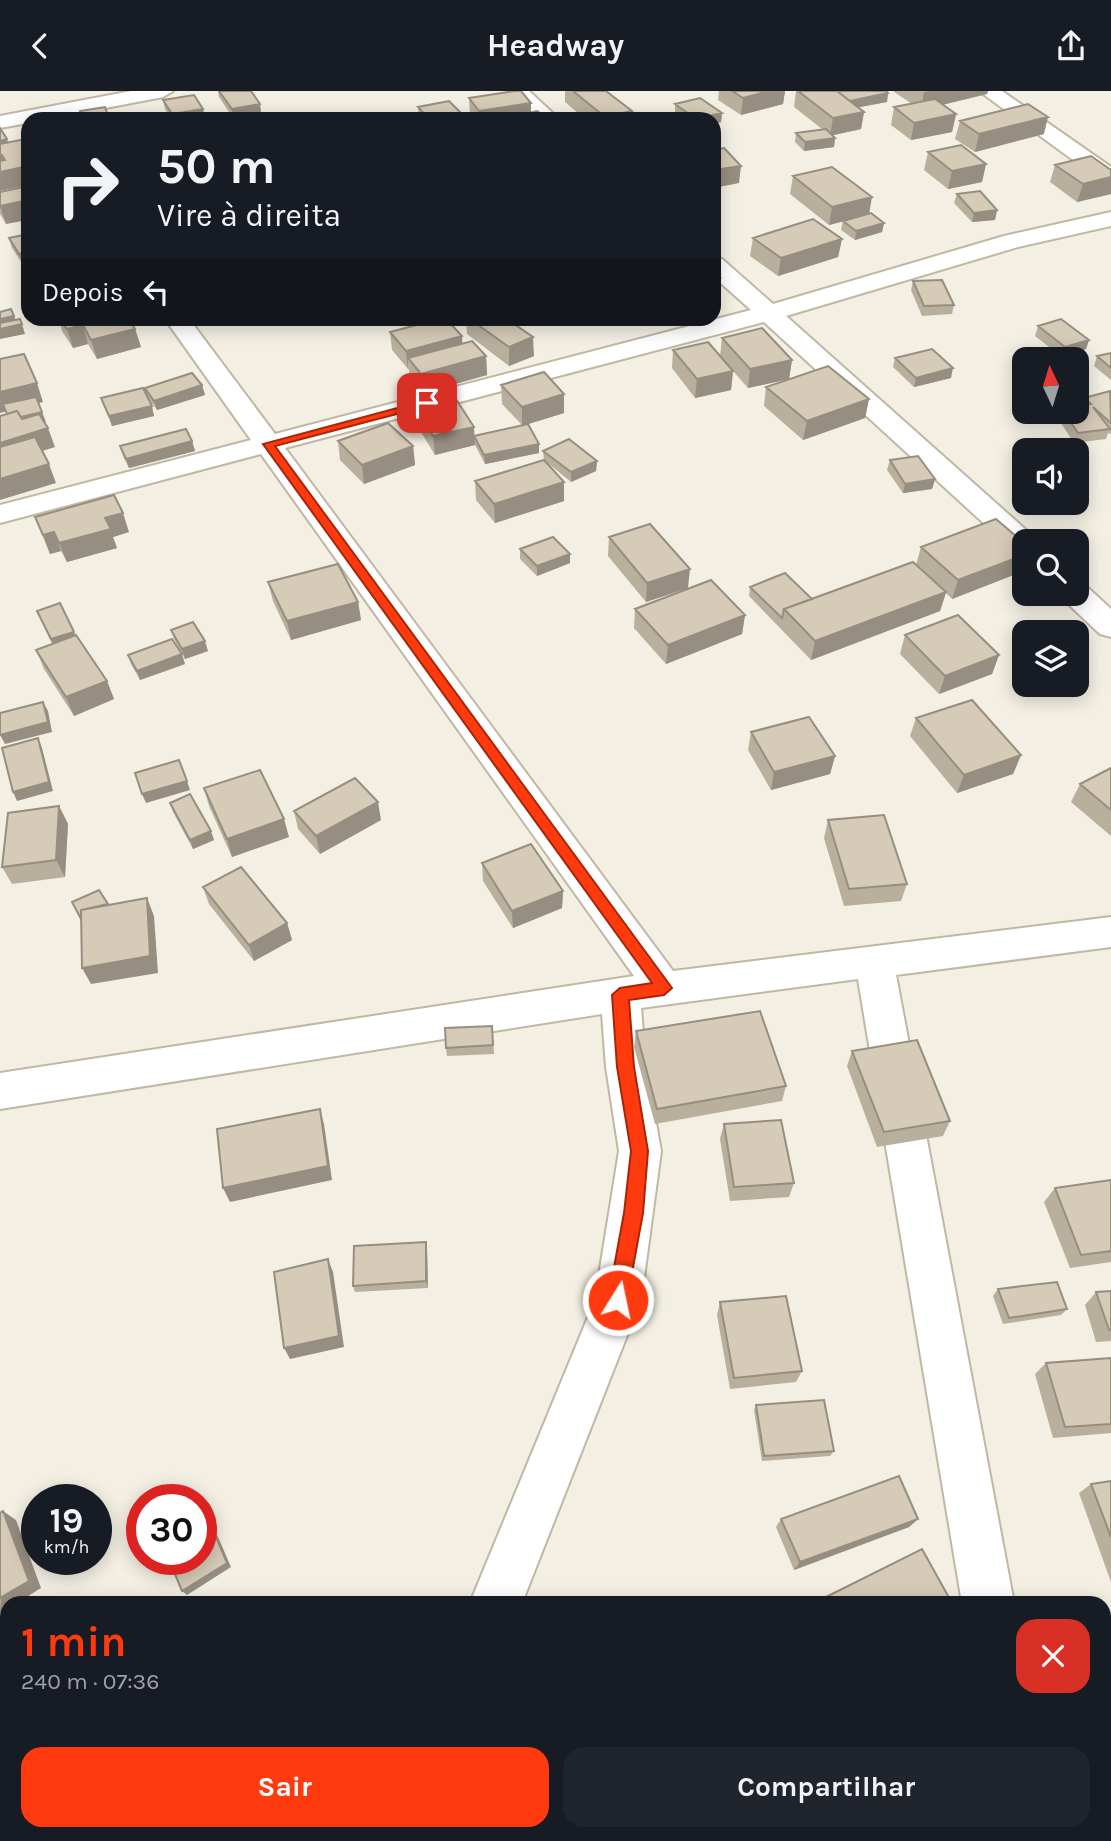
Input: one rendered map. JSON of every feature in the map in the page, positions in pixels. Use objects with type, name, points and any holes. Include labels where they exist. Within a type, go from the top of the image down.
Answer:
[{"type":"street","points":[[60,112],[163,91]]},
{"type":"street","points":[[517,91],[541,112]]},
{"type":"street","points":[[989,91],[1111,177]]},
{"type":"street","points":[[16,99],[26,112]]},
{"type":"street","points":[[0,122],[21,119]]},
{"type":"street","points":[[721,326],[1012,240],[1111,219]]},
{"type":"street","points":[[721,270],[1012,533]]},
{"type":"street","points":[[182,326],[664,988]]},
{"type":"street","points":[[0,514],[720,326]]},
{"type":"street","points":[[1089,606],[1111,627]]},
{"type":"street","points":[[0,1091],[664,988],[1111,932]]},
{"type":"street","points":[[874,962],[987,1596]]},
{"type":"street","points":[[499,1596],[618,1300],[634,1213],[640,1151],[626,1067],[620,995]]},
{"type":"building","points":[[219,91],[251,91],[260,104],[232,109]]},
{"type":"building","points":[[521,91],[531,103],[479,111],[469,98]]},
{"type":"building","points":[[573,91],[606,91],[632,111],[599,112]]},
{"type":"building","points":[[732,91],[769,91],[743,98]]},
{"type":"building","points":[[798,91],[837,91],[864,112],[833,118]]},
{"type":"building","points":[[837,91],[886,91],[888,93],[850,101]]},
{"type":"building","points":[[194,95],[203,109],[171,112],[163,100]]},
{"type":"building","points":[[700,98],[721,112],[686,112],[675,104]]},
{"type":"building","points":[[935,99],[956,114],[914,123],[894,107]]},
{"type":"building","points":[[449,101],[460,112],[423,112],[418,107]]},
{"type":"building","points":[[1028,104],[1048,117],[979,134],[960,121]]},
{"type":"building","points":[[105,107],[107,112],[80,112]]},
{"type":"building","points":[[0,128],[7,139],[0,141]]},
{"type":"building","points":[[826,129],[835,138],[805,142],[796,133]]},
{"type":"building","points":[[21,140],[21,168],[0,172],[0,161],[5,160],[0,156],[0,144]]},
{"type":"building","points":[[961,145],[986,164],[952,171],[928,152]]},
{"type":"building","points":[[724,148],[741,166],[721,169],[721,149]]},
{"type":"building","points":[[1091,156],[1111,170],[1111,177],[1083,184],[1055,165]]},
{"type":"building","points":[[832,167],[872,197],[832,207],[793,176]]},
{"type":"building","points":[[21,188],[21,202],[0,206],[0,192]]},
{"type":"building","points":[[980,191],[997,210],[974,213],[957,194]]},
{"type":"building","points":[[871,213],[884,223],[856,231],[843,221]]},
{"type":"building","points":[[813,219],[842,239],[781,258],[753,238]]},
{"type":"building","points":[[21,235],[21,254],[19,254],[9,238]]},
{"type":"building","points":[[942,280],[954,305],[924,306],[913,281]]},
{"type":"building","points":[[11,309],[14,316],[0,319],[0,312]]},
{"type":"building","points":[[20,319],[21,322],[21,324],[0,329],[0,323]]},
{"type":"building","points":[[1061,319],[1089,340],[1065,347],[1038,326]]},
{"type":"building","points":[[84,326],[133,326],[135,329],[91,340]]},
{"type":"building","points":[[413,326],[453,326],[462,336],[406,351],[390,332]]},
{"type":"building","points":[[480,326],[517,326],[533,337],[509,347]]},
{"type":"building","points":[[762,328],[792,360],[750,369],[722,338]]},
{"type":"building","points":[[472,341],[486,356],[421,374],[408,358]]},
{"type":"building","points":[[708,342],[733,371],[697,379],[673,350]]},
{"type":"building","points":[[932,349],[953,368],[916,378],[895,358]]},
{"type":"building","points":[[1111,353],[1111,368],[1097,356]]},
{"type":"building","points":[[24,354],[37,383],[0,392],[0,359]]},
{"type":"building","points":[[828,366],[869,399],[807,421],[766,387]]},
{"type":"building","points":[[544,372],[564,394],[522,407],[501,385]]},
{"type":"building","points":[[192,373],[202,385],[154,401],[145,388]]},
{"type":"building","points":[[143,388],[152,406],[109,416],[101,398]]},
{"type":"building","points":[[1110,391],[1111,423],[1093,407],[1110,429],[1078,433],[1072,424],[1089,424],[1089,397]]},
{"type":"building","points":[[454,396],[474,427],[433,436],[414,405]]},
{"type":"building","points":[[36,397],[42,412],[21,417],[17,411],[7,414],[3,404]]},
{"type":"building","points":[[17,411],[22,419],[39,414],[48,428],[0,443],[0,416]]},
{"type":"building","points":[[388,423],[413,446],[362,465],[338,441]]},
{"type":"building","points":[[528,424],[539,444],[484,455],[474,436]]},
{"type":"building","points":[[186,429],[192,441],[126,459],[120,446]]},
{"type":"building","points":[[35,437],[49,464],[0,479],[0,447]]},
{"type":"building","points":[[569,439],[597,461],[571,472],[543,451]]},
{"type":"building","points":[[918,456],[935,479],[905,484],[890,460]]},
{"type":"building","points":[[544,460],[564,482],[494,504],[475,481]]},
{"type":"building","points":[[114,495],[123,513],[105,518],[111,529],[59,543],[54,532],[43,535],[35,517]]},
{"type":"building","points":[[996,519],[1012,533],[1012,560],[958,580],[921,547]]},
{"type":"building","points":[[650,524],[690,569],[647,583],[609,537]]},
{"type":"building","points":[[553,537],[570,554],[537,566],[520,549]]},
{"type":"building","points":[[913,562],[946,592],[815,641],[784,609]]},
{"type":"building","points":[[338,564],[358,602],[287,621],[268,582]]},
{"type":"building","points":[[785,573],[812,599],[784,609],[782,618],[750,587]]},
{"type":"building","points":[[711,580],[745,615],[668,645],[635,609]]},
{"type":"building","points":[[60,603],[74,632],[51,639],[37,611]]},
{"type":"building","points":[[958,615],[999,655],[945,676],[905,635]]},
{"type":"building","points":[[193,622],[205,641],[182,649],[171,630]]},
{"type":"building","points":[[76,635],[107,681],[66,697],[36,650]]},
{"type":"building","points":[[172,639],[182,654],[137,671],[128,655]]},
{"type":"building","points":[[972,700],[1021,755],[964,775],[916,718]]},
{"type":"building","points":[[43,702],[48,722],[0,735],[0,713]]},
{"type":"building","points":[[809,717],[835,756],[774,772],[751,732]]},
{"type":"building","points":[[38,738],[49,782],[13,792],[2,748]]},
{"type":"building","points":[[179,760],[187,781],[142,794],[135,773]]},
{"type":"building","points":[[1111,768],[1111,810],[1080,784]]},
{"type":"building","points":[[260,770],[284,819],[227,839],[204,788]]},
{"type":"building","points":[[355,778],[378,802],[316,836],[294,811]]},
{"type":"building","points":[[190,794],[211,831],[190,840],[170,803]]},
{"type":"building","points":[[59,806],[56,860],[2,867],[8,813]]},
{"type":"building","points":[[884,815],[907,884],[849,889],[828,820]]},
{"type":"building","points":[[531,844],[563,891],[512,911],[482,863]]},
{"type":"building","points":[[241,867],[287,923],[249,945],[203,887]]},
{"type":"building","points":[[99,890],[108,904],[81,910],[80,917],[72,902]]},
{"type":"building","points":[[147,898],[150,956],[82,968],[81,910]]},
{"type":"building","points":[[760,1011],[786,1086],[657,1109],[636,1031]]},
{"type":"building","points":[[492,1026],[493,1045],[446,1048],[445,1028]]},
{"type":"building","points":[[917,1040],[950,1121],[884,1132],[852,1051]]},
{"type":"building","points":[[320,1109],[328,1166],[223,1188],[217,1129]]},
{"type":"building","points":[[781,1120],[794,1183],[734,1187],[724,1124]]},
{"type":"building","points":[[1111,1180],[1111,1251],[1081,1255],[1055,1188]]},
{"type":"building","points":[[426,1242],[426,1281],[353,1286],[354,1246]]},
{"type":"building","points":[[328,1259],[339,1336],[284,1348],[274,1272]]},
{"type":"building","points":[[1057,1282],[1067,1309],[1009,1318],[998,1289]]},
{"type":"building","points":[[1111,1291],[1111,1330],[1109,1330],[1096,1292]]},
{"type":"building","points":[[786,1296],[802,1371],[734,1378],[720,1302]]},
{"type":"building","points":[[1111,1358],[1111,1424],[1065,1427],[1046,1363]]},
{"type":"building","points":[[824,1400],[834,1451],[764,1456],[756,1405]]},
{"type":"building","points":[[899,1476],[918,1519],[800,1562],[781,1519]]},
{"type":"building","points":[[1111,1481],[1111,1537],[1091,1484]]},
{"type":"building","points":[[3,1511],[21,1559],[21,1575],[27,1575],[29,1581],[0,1596],[0,1513]]},
{"type":"building","points":[[217,1539],[227,1563],[217,1569]]},
{"type":"building","points":[[922,1549],[948,1596],[828,1596]]},
{"type":"building","points":[[175,1575],[208,1575],[182,1591]]},
{"type":"route","points":[[427,403],[268,444],[664,988],[620,995],[626,1067],[640,1151],[634,1213],[618,1300]]}]
